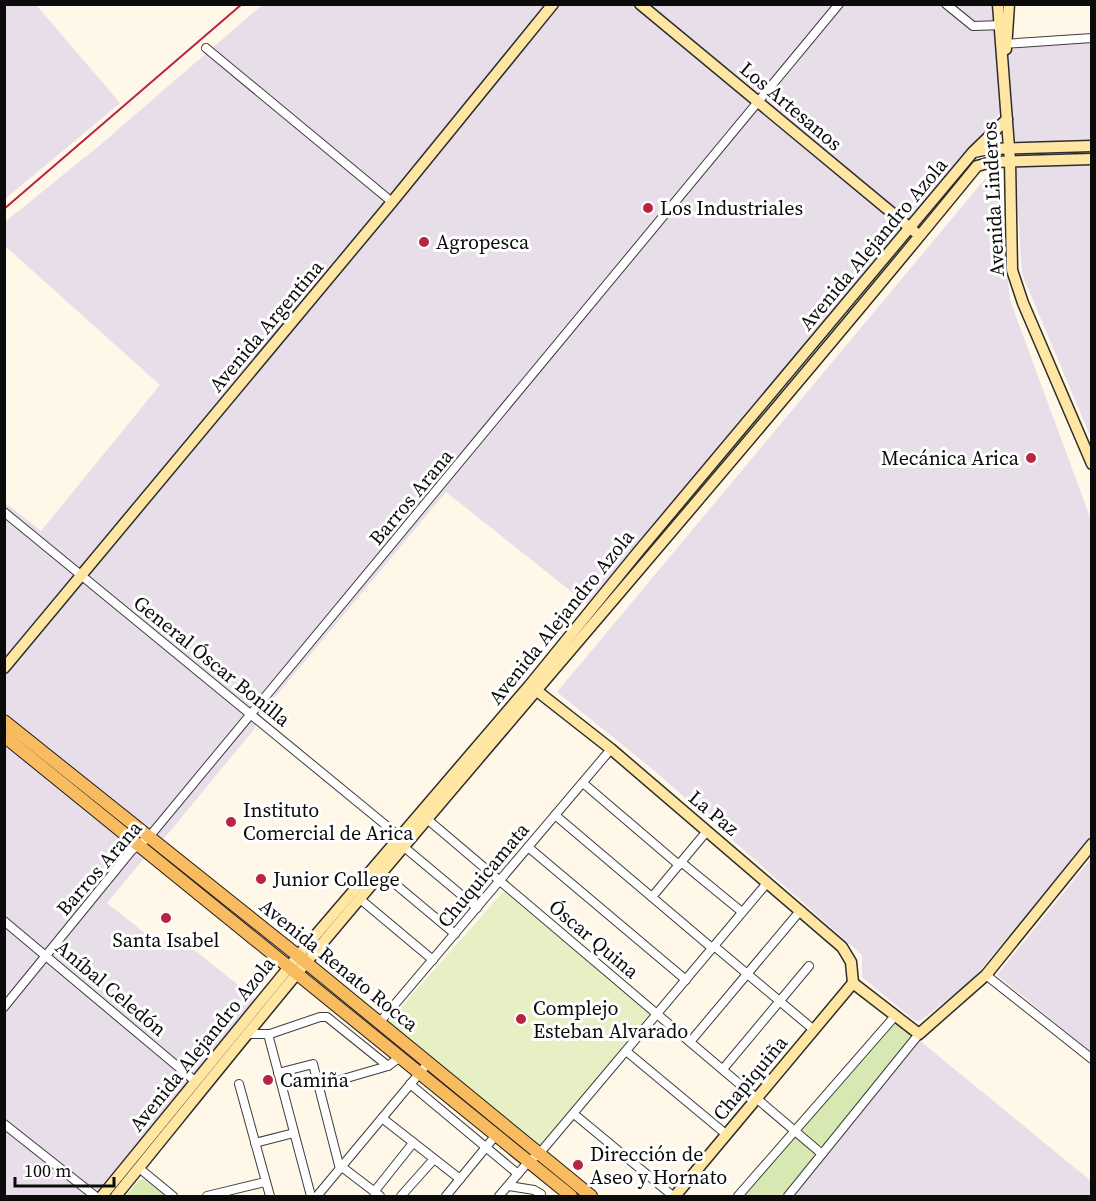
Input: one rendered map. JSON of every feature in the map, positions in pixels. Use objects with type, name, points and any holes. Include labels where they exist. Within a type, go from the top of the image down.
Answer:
[{"type":"main road","name":"Avenida Renato Rocca","points":[[4,721],[41,758],[298,964],[379,1023],[496,1135],[571,1197]]},
{"type":"main road","name":"Avenida Renato Rocca","points":[[4,736],[41,758]]},
{"type":"main road","name":"Avenida Renato Rocca","points":[[298,964],[400,1057],[424,1068],[539,1154],[591,1197]]},
{"type":"street","name":"Avenida Argentina","points":[[4,668],[392,202],[553,4]]},
{"type":"street","name":"Los Artesanos","points":[[640,4],[915,232]]},
{"type":"street","name":"Barros Arana","points":[[4,1007],[46,954],[251,715],[839,4]]},
{"type":"street","points":[[946,4],[973,26],[1004,25]]},
{"type":"street","name":"Avenida Linderos","points":[[998,4],[1004,25]]},
{"type":"street","name":"Avenida Linderos","points":[[1009,4],[1004,25],[1002,61],[1010,161],[1013,278],[1092,464]]},
{"type":"street","points":[[1004,44],[1092,38]]},
{"type":"street","points":[[206,48],[392,202]]},
{"type":"street","points":[[973,152],[1006,119]]},
{"type":"street","name":"Avenida Alejandro Azola","points":[[915,232],[973,152],[989,149],[1092,146]]},
{"type":"street","name":"Avenida Alejandro Azola","points":[[102,1197],[195,1081],[298,964],[360,899],[404,847],[533,688],[638,552],[915,232],[976,166],[1010,161],[1092,159]]},
{"type":"street","name":"General Óscar Bonilla","points":[[4,512],[399,836]]},
{"type":"street","name":"Avenida Alejandro Azola","points":[[116,1197],[248,1034],[298,964],[399,836],[533,688]]},
{"type":"street","name":"La Paz","points":[[533,688],[612,748],[846,952],[853,967],[853,983]]},
{"type":"street","name":"Chuquicamata","points":[[379,1023],[612,748]]},
{"type":"street","points":[[583,783],[742,912]]},
{"type":"street","points":[[555,815],[814,1030]]},
{"type":"street","name":"Óscar Quina","points":[[427,819],[822,1154]]},
{"type":"street","points":[[652,897],[707,831]]},
{"type":"street","points":[[788,1197],[919,1034],[986,975],[1092,844]]},
{"type":"street","points":[[404,847],[477,908]]},
{"type":"street","points":[[528,847],[686,980]]},
{"type":"street","points":[[382,873],[455,934]]},
{"type":"street","points":[[500,1197],[528,1161],[539,1154],[574,1114],[767,883]]},
{"type":"street","points":[[360,899],[433,960]]},
{"type":"street","points":[[690,1042],[800,911]]},
{"type":"street","name":"Aníbal Celedón","points":[[4,921],[195,1081]]},
{"type":"street","points":[[723,1069],[809,966]]},
{"type":"street","points":[[986,975],[1092,1059]]},
{"type":"street","points":[[853,983],[919,1034]]},
{"type":"street","name":"Chapiquiña","points":[[674,1197],[853,983]]},
{"type":"street","points":[[738,1197],[895,1016]]},
{"type":"street","points":[[248,1034],[268,1034],[320,1017],[327,1017],[388,1066]]},
{"type":"street","points":[[268,1034],[294,1133],[316,1196],[424,1068]]},
{"type":"street","points":[[626,1051],[727,1135]]},
{"type":"street","points":[[319,1086],[388,1066],[400,1057]]},
{"type":"street","points":[[278,1073],[313,1064],[341,1168],[377,1194],[413,1143]]},
{"type":"street","points":[[239,1084],[270,1197]]},
{"type":"street","points":[[410,1084],[518,1174]]},
{"type":"street","points":[[574,1114],[674,1197]]},
{"type":"street","points":[[382,1118],[460,1179]]},
{"type":"street","points":[[4,1124],[95,1197]]},
{"type":"street","points":[[255,1143],[294,1133]]},
{"type":"street","points":[[446,1197],[496,1135]]},
{"type":"street","points":[[401,1197],[434,1159]]},
{"type":"street","points":[[139,1168],[173,1197]]},
{"type":"street","points":[[508,1186],[534,1190],[541,1195],[552,1181]]},
{"type":"street","points":[[207,1197],[266,1182]]},
{"type":"shaded area","points":[[5,4],[36,5],[120,103],[5,199]]},
{"type":"shaded area","points":[[262,5],[995,5],[1001,112],[587,604],[446,492],[260,715],[255,728],[167,835],[139,864],[107,903],[161,946],[172,932],[257,1000],[98,1196],[5,1196],[4,502],[41,531],[160,385],[5,246],[5,222],[100,145]]},
{"type":"shaded area","points":[[1091,39],[1091,438],[1022,274],[1008,55],[1019,42]]},
{"type":"shaded area","points":[[997,177],[1010,300],[1091,520],[1092,836],[971,981],[920,1021],[914,1020],[862,977],[862,955],[656,772],[557,692],[985,179]]},
{"type":"shaded area","points":[[1089,861],[1092,863],[1091,1052],[997,975]]},
{"type":"shaded area","points":[[919,1040],[1091,1181],[1091,1196],[794,1196]]},
{"type":"green space","name":"Complejo Esteban Alvarado","points":[[505,890],[654,1015],[541,1148],[388,1022]]},
{"type":"green space","points":[[895,1021],[911,1033],[911,1038],[826,1145],[818,1145],[800,1130]]},
{"type":"green space","points":[[795,1136],[816,1154],[782,1196],[743,1196]]},
{"type":"green space","points":[[144,1179],[165,1196],[126,1196],[139,1180]]},
{"type":"railway","points":[[4,209],[242,4]]},
{"type":"place","name":"Los Industriales","points":[[648,208]]},
{"type":"place","name":"Agropesca","points":[[424,242]]},
{"type":"place","name":"Mecánica Arica","points":[[1031,458]]},
{"type":"place","name":"Instituto Comercial de Arica","points":[[231,822]]},
{"type":"place","name":"Junior College","points":[[261,879]]},
{"type":"place","name":"Santa Isabel","points":[[166,918]]},
{"type":"place","name":"Complejo Esteban Alvarado","points":[[521,1019]]},
{"type":"place","name":"Camiña","points":[[268,1080]]},
{"type":"place","name":"Dirección de Aseo y Hornato","points":[[578,1165]]}]
